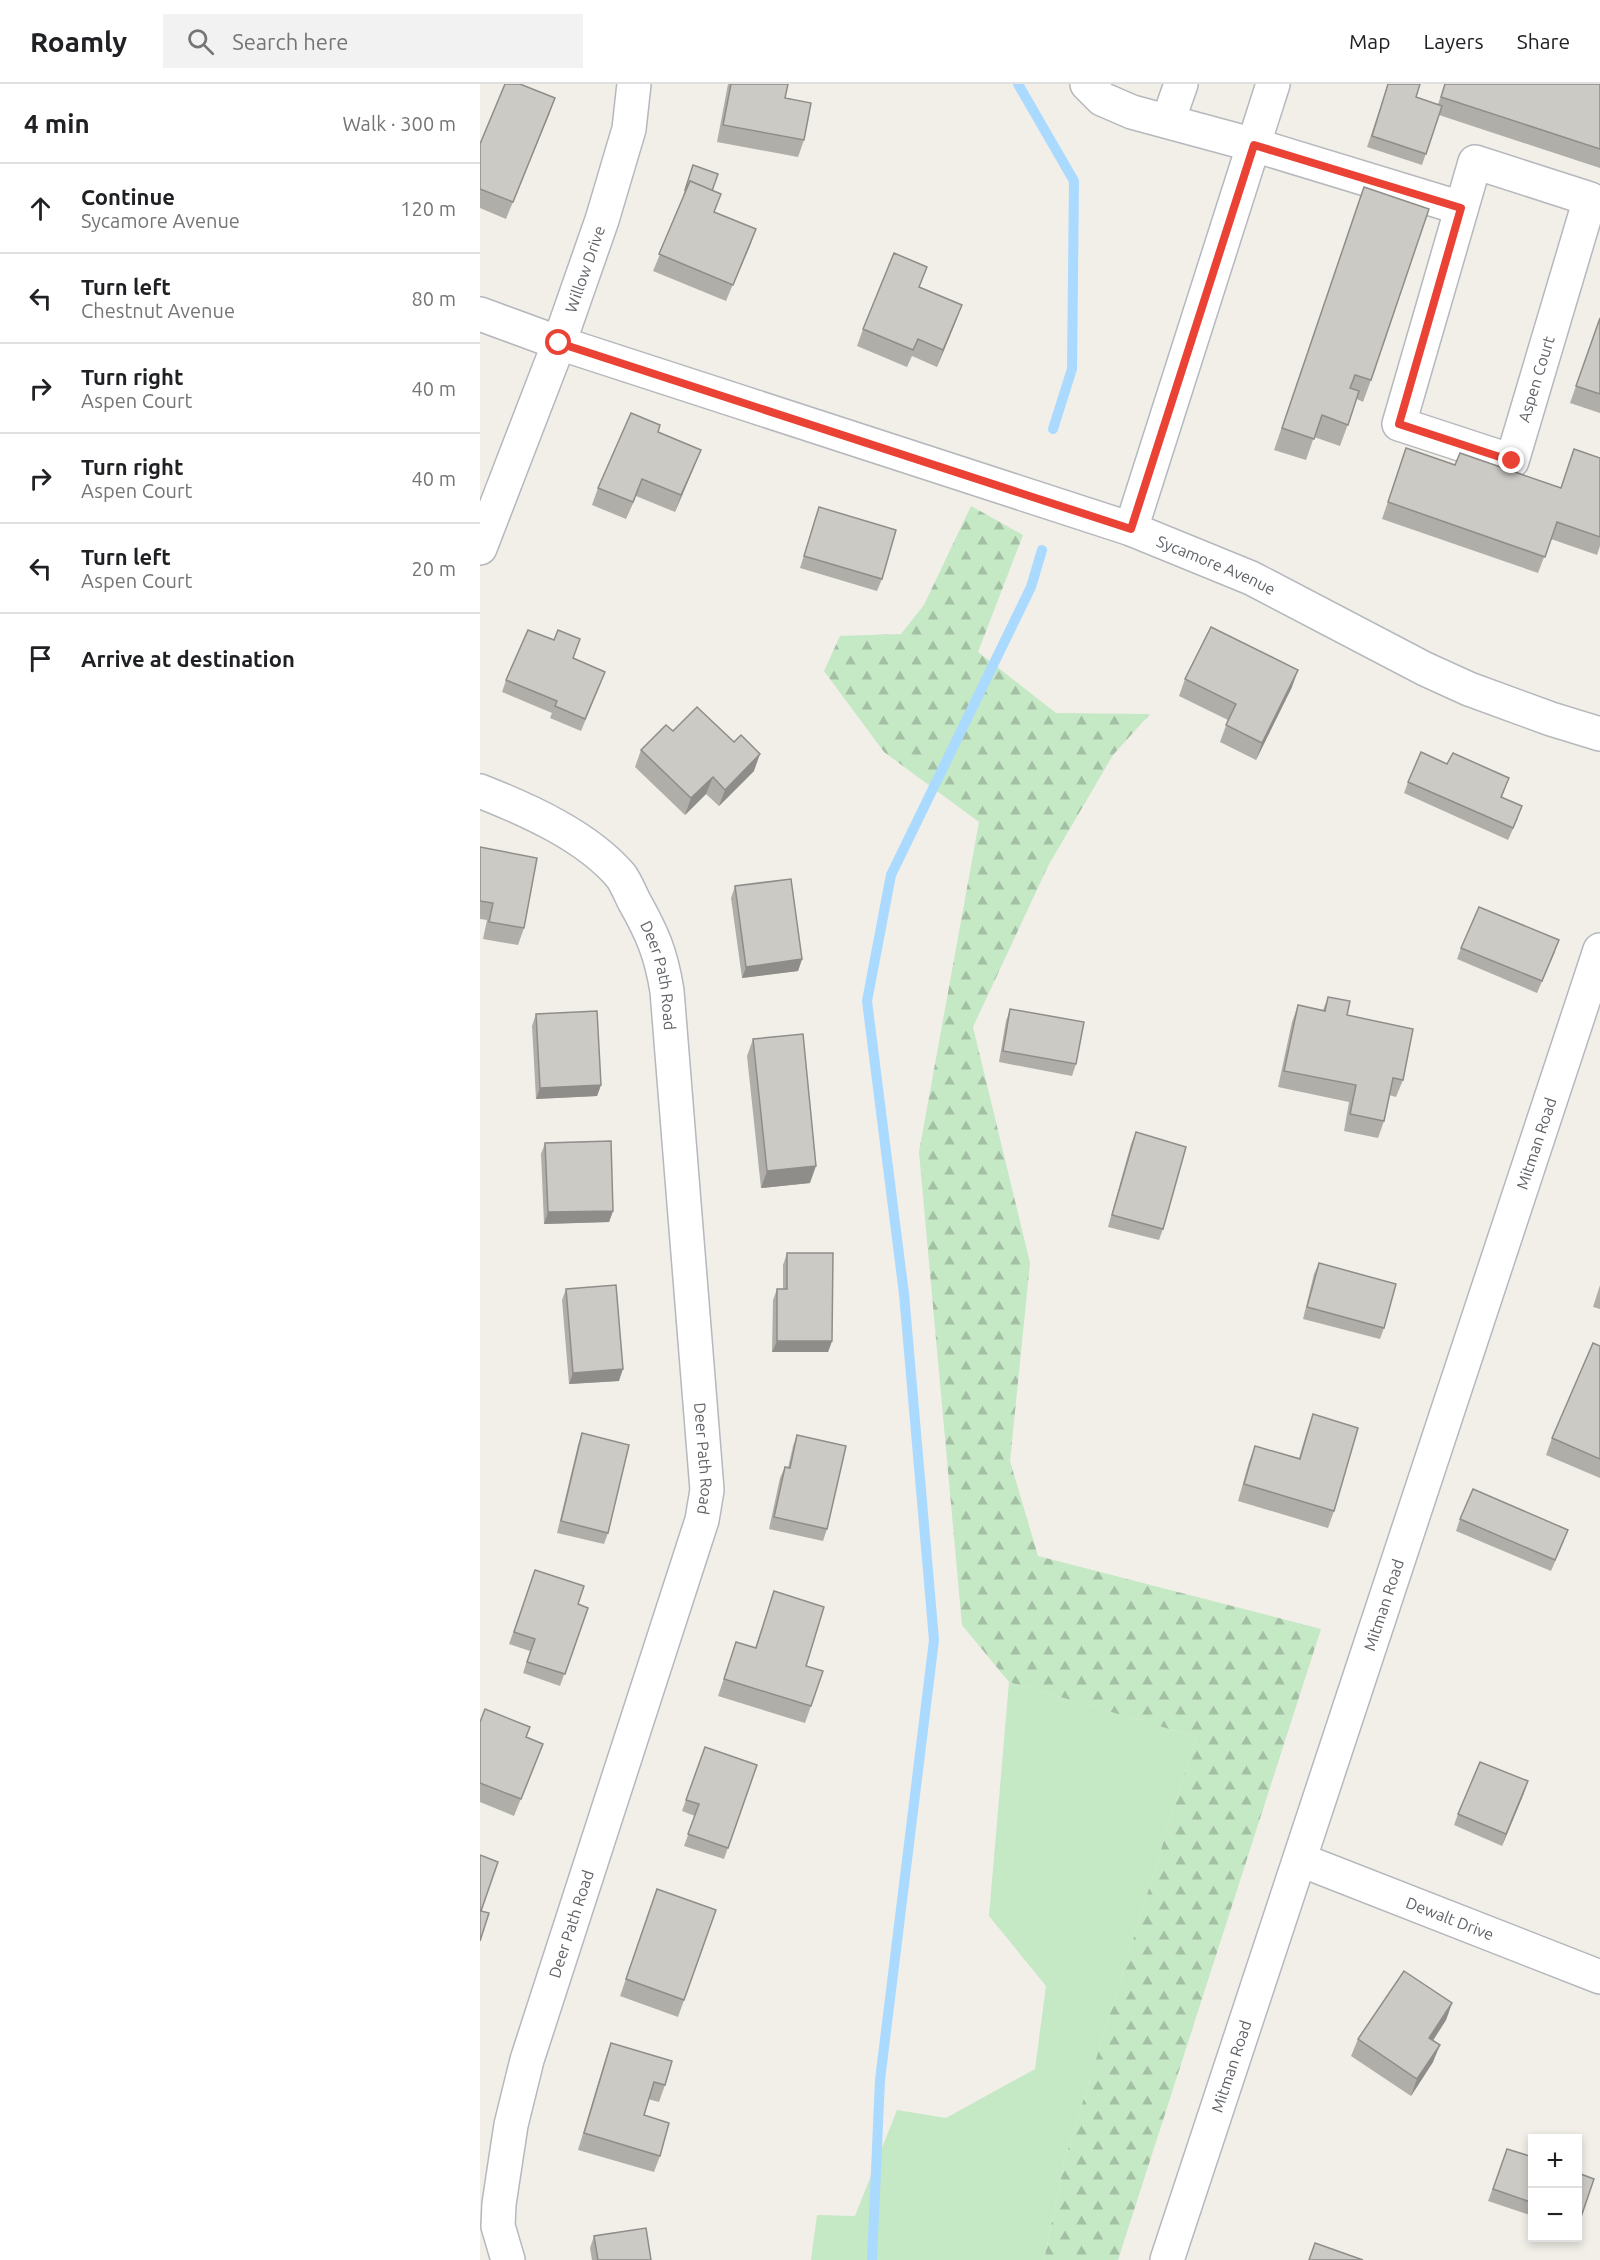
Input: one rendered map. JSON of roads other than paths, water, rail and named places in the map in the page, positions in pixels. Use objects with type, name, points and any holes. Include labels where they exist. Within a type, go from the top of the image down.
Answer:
[{"type":"street","name":"Willow Drive","points":[[480,548],[559,343],[602,220],[629,129],[634,84]]},
{"type":"street","points":[[1087,84],[1102,99],[1132,112],[1254,145],[1461,208]]},
{"type":"street","points":[[1168,121],[1180,84]]},
{"type":"street","points":[[1131,529],[1273,84]]},
{"type":"street","name":"Aspen Court","points":[[1475,162],[1590,199],[1512,461],[1399,424],[1461,208],[1475,162]]},
{"type":"street","name":"Sycamore Avenue","points":[[480,314],[559,343],[1131,529],[1251,578],[1425,669],[1469,689],[1600,734]]},
{"type":"street","name":"Deer Path Road","points":[[480,791],[514,804],[557,826],[598,855],[622,877],[654,936],[663,962],[707,1490],[702,1520],[527,2060],[511,2125],[499,2204],[498,2226],[508,2260]]},
{"type":"street","name":"Mitman Road","points":[[1167,2260],[1600,950]]},
{"type":"street","name":"Dewalt Drive","points":[[1301,1860],[1600,1977]]},
{"type":"waterway","points":[[1018,84],[1074,181],[1072,369],[1053,429]]},
{"type":"waterway","points":[[872,2260],[880,2080],[934,1640],[904,1294],[867,1001],[891,875],[1031,587],[1042,550]]}]
